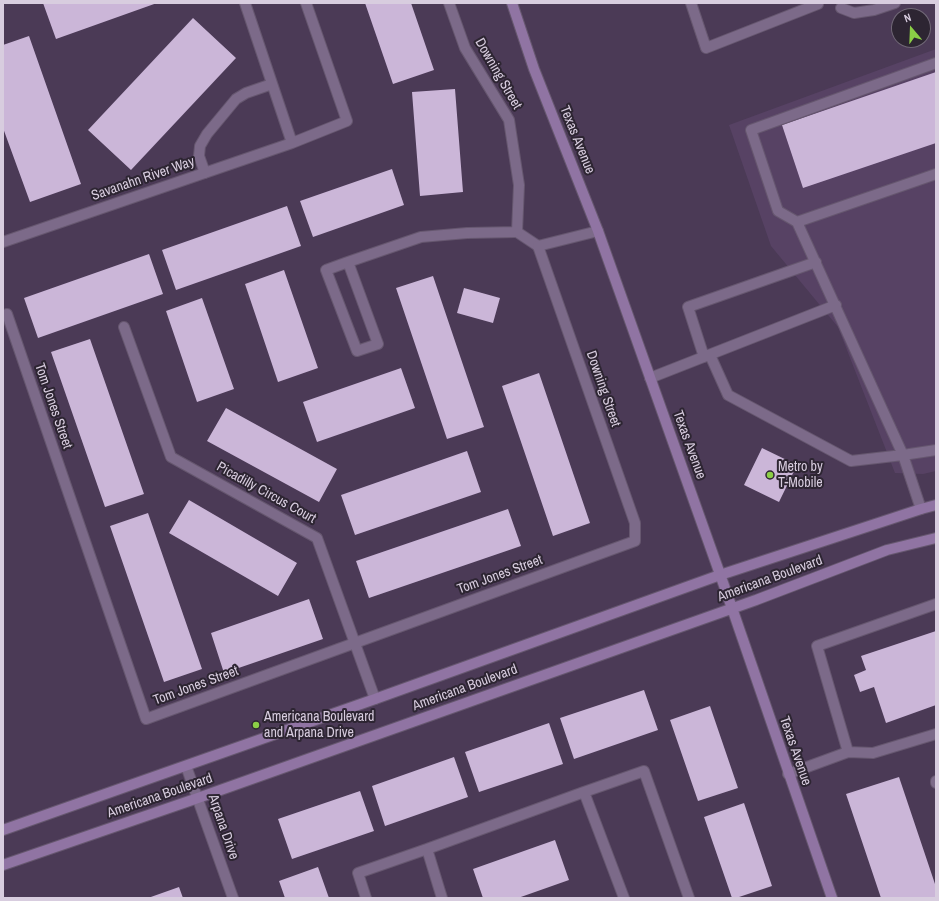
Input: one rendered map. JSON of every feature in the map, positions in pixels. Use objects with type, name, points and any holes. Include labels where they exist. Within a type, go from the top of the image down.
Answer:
[{"type":"main road","name":"Texas Avenue","points":[[512,3],[534,69],[598,231],[732,608],[832,898]]},
{"type":"main road","name":"Americana Boulevard","points":[[3,830],[375,699],[720,575],[936,505]]},
{"type":"main road","name":"Americana Boulevard","points":[[3,865],[198,798],[732,608],[887,550],[936,538]]},
{"type":"street","points":[[245,3],[292,143]]},
{"type":"street","name":"Savanahn River Way","points":[[3,242],[292,143],[347,121],[306,3]]},
{"type":"street","name":"Downing Street","points":[[449,3],[465,48],[509,120],[519,185],[517,232]]},
{"type":"street","points":[[691,3],[706,48],[818,4]]},
{"type":"street","points":[[841,8],[854,13],[874,10],[895,3]]},
{"type":"street","points":[[921,509],[903,455],[797,222],[778,211],[751,130],[936,63]]},
{"type":"street","points":[[205,173],[199,156],[200,146],[207,134],[236,99],[246,93],[272,84]]},
{"type":"street","points":[[797,222],[936,174]]},
{"type":"street","points":[[348,262],[378,344],[357,351],[326,270],[348,262],[421,237],[467,233],[517,232],[538,246],[598,231]]},
{"type":"street","name":"Downing Street","points":[[538,246],[636,523],[635,542]]},
{"type":"street","points":[[816,262],[688,307],[707,356],[728,395],[851,461],[936,450]]},
{"type":"street","points":[[650,378],[836,305]]},
{"type":"street","name":"Tom Jones Street","points":[[6,314],[146,719],[635,542]]},
{"type":"street","name":"Picadilly Circus Court","points":[[124,328],[172,457],[317,538],[375,699]]},
{"type":"street","points":[[848,752],[817,646],[936,604]]},
{"type":"street","points":[[788,774],[848,752],[873,754],[936,734]]},
{"type":"street","name":"Arpana Drive","points":[[186,766],[233,898]]},
{"type":"street","points":[[366,898],[358,873],[644,771],[689,898]]},
{"type":"street","points":[[584,792],[624,898]]},
{"type":"street","points":[[427,849],[442,898]]},
{"type":"shaded area","points":[[936,49],[936,471],[923,474],[895,473],[838,327],[771,246],[729,125]]},
{"type":"building","points":[[43,3],[157,3],[56,39]]},
{"type":"building","points":[[365,3],[411,3],[434,70],[393,84]]},
{"type":"building","points":[[193,18],[236,58],[131,170],[88,130]]},
{"type":"building","points":[[29,36],[81,184],[30,202],[3,128],[3,45]]},
{"type":"building","points":[[936,72],[936,143],[803,188],[782,125]]},
{"type":"building","points":[[455,89],[463,192],[420,196],[412,92]]},
{"type":"building","points":[[392,169],[404,205],[313,237],[300,201]]},
{"type":"building","points":[[287,206],[301,246],[176,290],[162,250]]},
{"type":"building","points":[[149,254],[163,294],[38,338],[24,298]]},
{"type":"building","points":[[284,270],[318,368],[278,382],[245,284]]},
{"type":"building","points":[[433,276],[484,427],[447,439],[396,288]]},
{"type":"building","points":[[464,288],[500,298],[493,323],[457,313]]},
{"type":"building","points":[[202,298],[234,389],[197,402],[166,311]]},
{"type":"building","points":[[90,339],[144,494],[105,507],[51,352]]},
{"type":"building","points":[[401,368],[415,408],[317,442],[303,402]]},
{"type":"building","points":[[539,373],[590,523],[553,536],[502,386]]},
{"type":"building","points":[[226,408],[337,469],[319,502],[207,441]]},
{"type":"building","name":"Metro by T-Mobile","points":[[762,448],[797,465],[779,502],[744,485]]},
{"type":"building","points":[[467,451],[481,492],[355,535],[341,495]]},
{"type":"building","points":[[189,500],[297,563],[278,596],[169,533]]},
{"type":"building","points":[[508,509],[521,546],[369,598],[356,561]]},
{"type":"building","points":[[148,513],[202,669],[164,682],[110,526]]},
{"type":"building","points":[[309,599],[323,639],[224,673],[211,633]]},
{"type":"building","points":[[936,631],[936,705],[886,723],[874,687],[860,692],[854,675],[866,670],[861,656]]},
{"type":"building","points":[[644,690],[658,730],[574,759],[560,718]]},
{"type":"building","points":[[710,706],[738,788],[698,801],[670,720]]},
{"type":"building","points":[[549,723],[563,764],[479,792],[465,752]]},
{"type":"building","points":[[454,757],[468,797],[385,826],[372,786]]},
{"type":"building","points":[[899,777],[936,887],[936,898],[881,898],[846,794]]},
{"type":"building","points":[[360,791],[374,831],[292,859],[278,819]]},
{"type":"building","points":[[744,803],[772,886],[732,898],[704,817]]},
{"type":"building","points":[[555,840],[569,880],[518,898],[483,898],[473,869]]},
{"type":"building","points":[[318,867],[329,898],[285,898],[279,881]]},
{"type":"building","points":[[179,887],[183,898],[148,898]]},
{"type":"place","name":"Metro by T-Mobile","points":[[770,475]]},
{"type":"place","name":"Americana Boulevard and Arpana Drive","points":[[256,725]]}]
